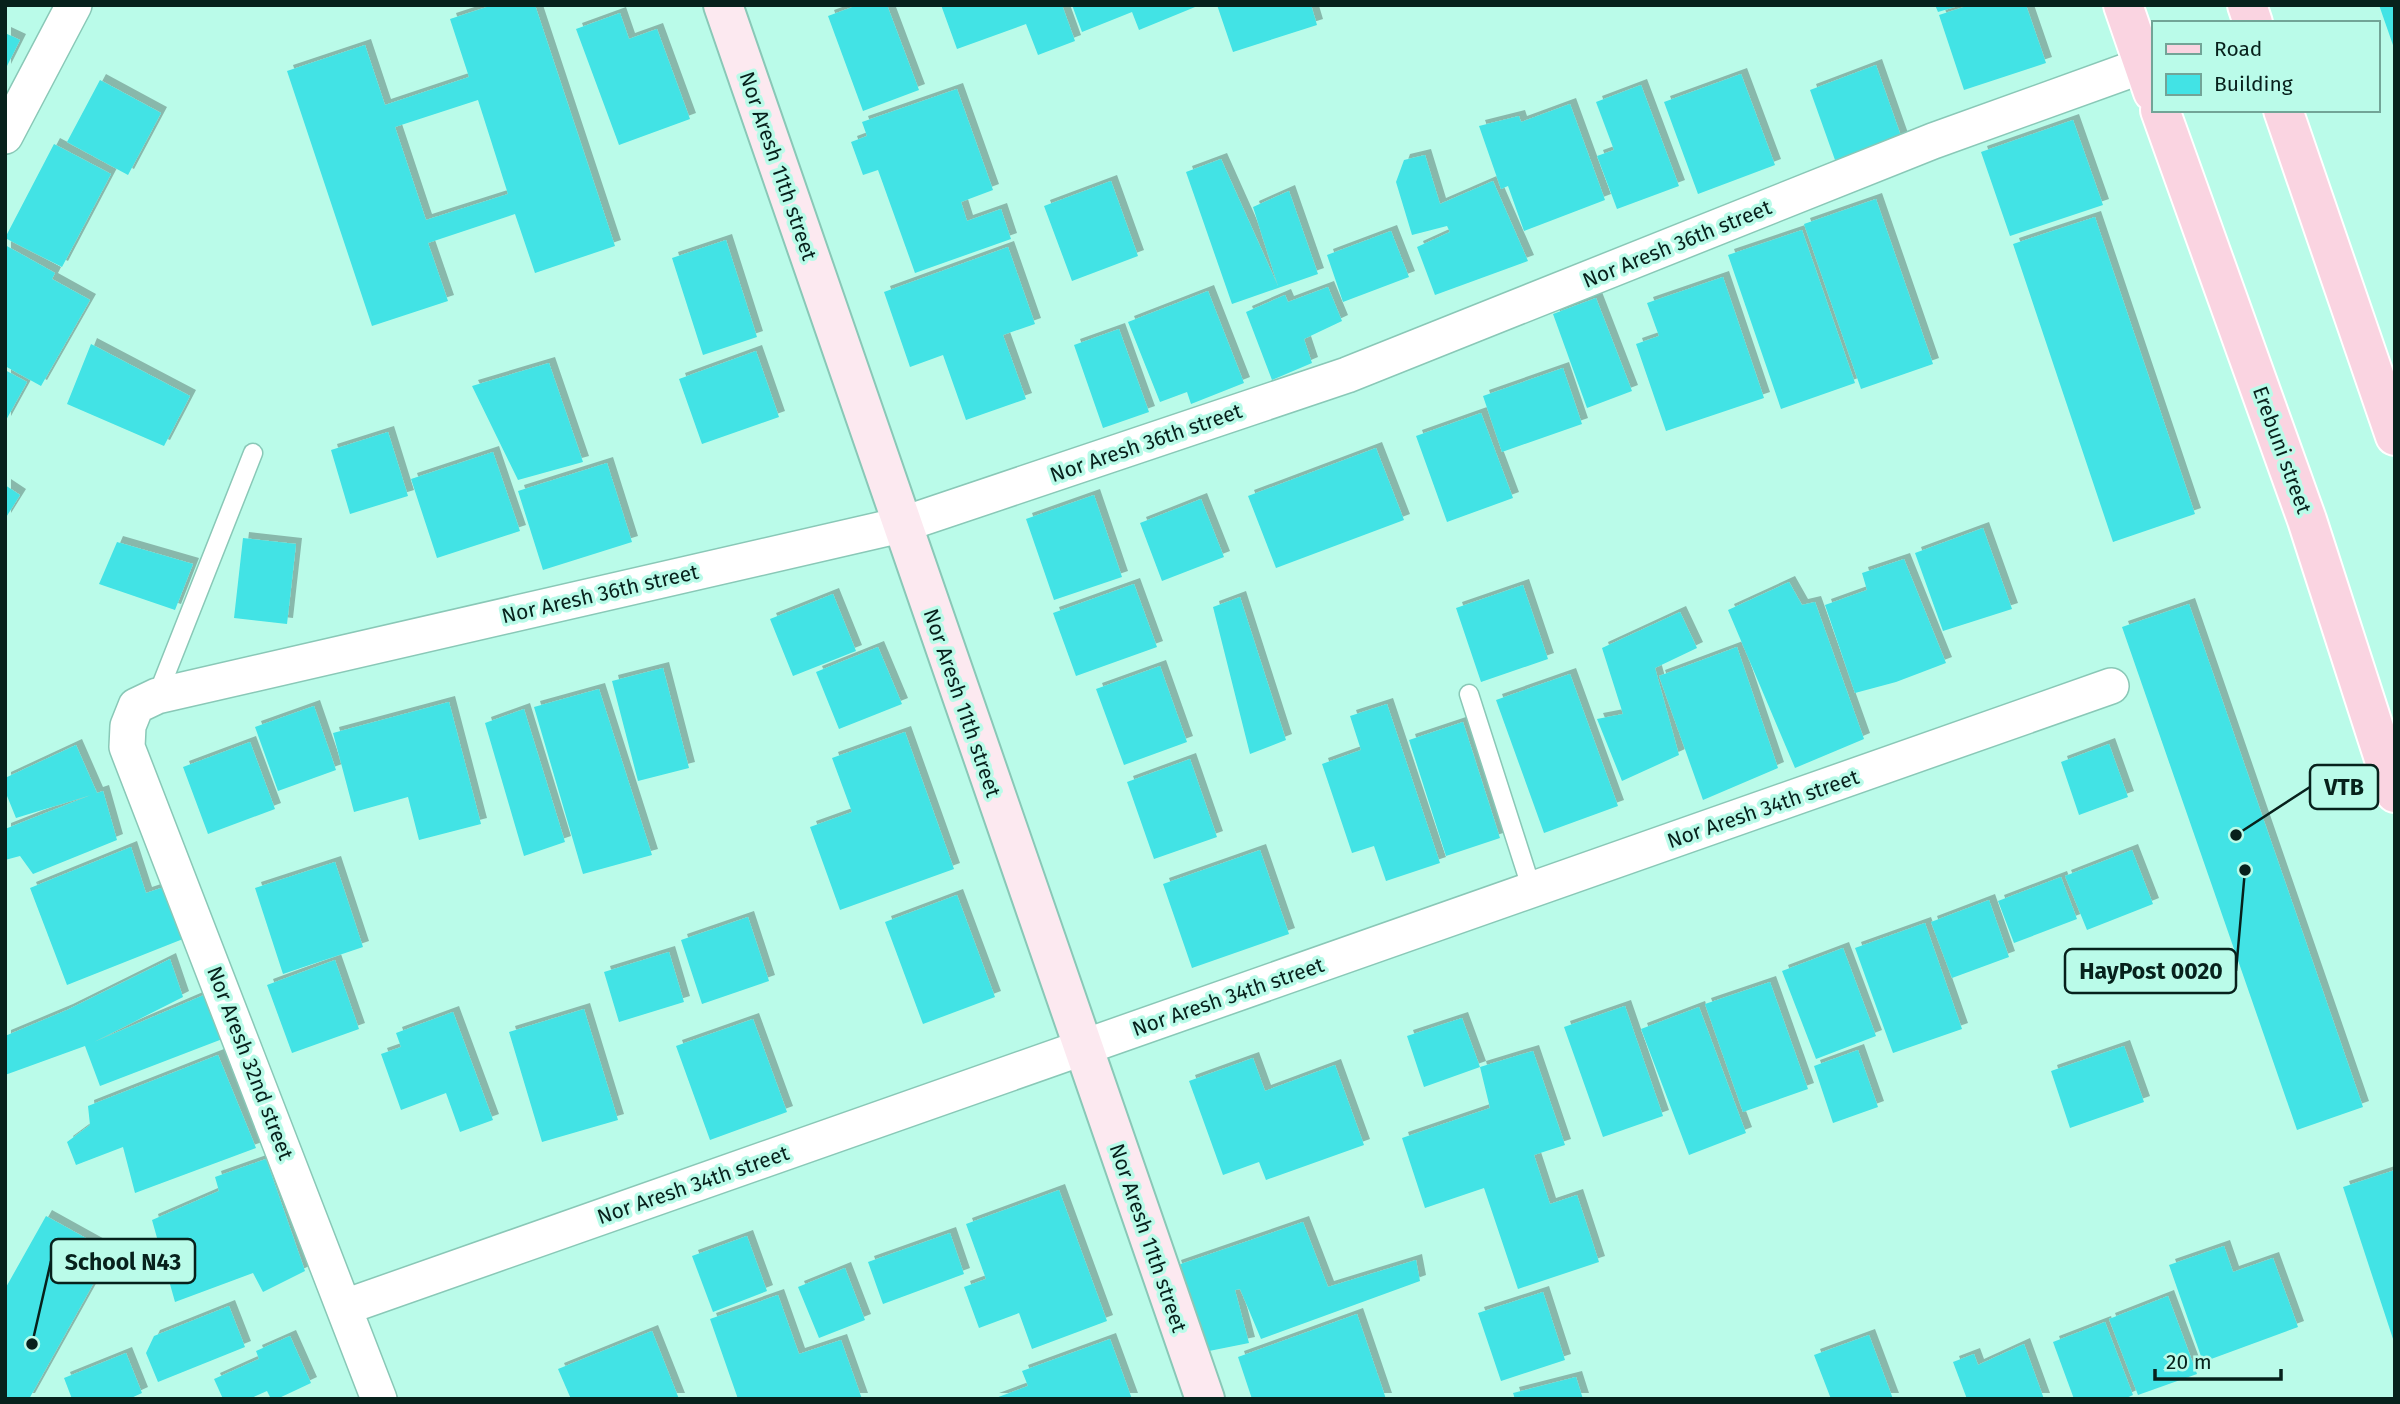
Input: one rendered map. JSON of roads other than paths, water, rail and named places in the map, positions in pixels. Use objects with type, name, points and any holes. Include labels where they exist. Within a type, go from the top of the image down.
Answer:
[{"type":"main road","points":[[2123,5],[2149,79]]},
{"type":"main road","name":"Erebuni street","points":[[2161,112],[2307,520],[2395,793]]},
{"type":"main road","points":[[2284,112],[2395,436]]},
{"type":"street","points":[[5,136],[74,5]]},
{"type":"street","name":"Nor Aresh 11th street","points":[[724,5],[901,525],[1205,1399]]},
{"type":"street","name":"Nor Aresh 36th street","points":[[128,726],[136,706],[158,695],[901,525],[1347,375],[1933,141],[2149,79]]},
{"type":"street","name":"Nor Aresh 34th street","points":[[345,1307],[2111,686]]},
{"type":"street","name":"Nor Aresh 32nd street","points":[[128,726],[127,747],[379,1399]]},
{"type":"lane","points":[[158,695],[253,453]]},
{"type":"lane","points":[[1469,694],[1532,890]]},
{"type":"place","name":"VTB","points":[[2236,835]]},
{"type":"place","name":"HayPost 0020","points":[[2245,870]]},
{"type":"place","name":"School N43","points":[[32,1344]]}]
